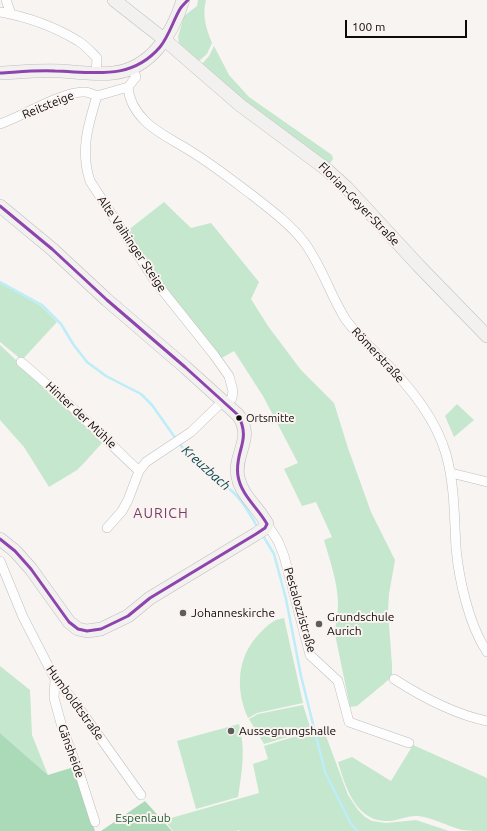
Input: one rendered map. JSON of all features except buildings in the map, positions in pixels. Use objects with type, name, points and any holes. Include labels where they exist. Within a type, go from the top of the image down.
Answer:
[{"type":"main road","name":"Florian-Geyer-Straße","points":[[114,0],[165,40],[240,105],[309,155],[336,177],[487,336]]},
{"type":"main road","points":[[0,73],[60,71],[96,74],[114,73],[132,68],[150,57],[165,40],[176,19],[183,0]]},
{"type":"main road","points":[[0,206],[58,254],[146,334],[225,402],[241,418],[245,431],[237,469],[238,477],[246,494],[258,508],[263,528],[218,558],[150,598],[128,616],[102,629],[87,631],[78,629],[69,622],[27,565],[15,551],[1,542]]},
{"type":"street","points":[[6,0],[11,14]]},
{"type":"street","points":[[0,12],[11,14],[56,29],[80,42],[96,58],[96,74]]},
{"type":"street","points":[[97,96],[128,87],[136,77],[132,68]]},
{"type":"street","name":"Römerstraße","points":[[128,87],[129,95],[135,108],[146,122],[223,173],[280,216],[304,242],[325,279],[335,303],[347,321],[365,344],[379,355],[409,389],[427,413],[439,436],[446,454],[453,482],[456,550],[465,603],[475,629],[487,652]]},
{"type":"street","name":"Reitsteige","points":[[0,124],[69,94],[86,92],[97,96]]},
{"type":"street","name":"Alte Vaihinger Steige","points":[[97,96],[88,127],[86,140],[86,167],[90,181],[155,281],[229,376],[233,390],[232,398],[225,402]]},
{"type":"street","name":"Hinter der Mühle","points":[[21,362],[51,387],[139,470]]},
{"type":"street","points":[[107,528],[128,500],[139,470],[146,462],[183,438],[225,402]]},
{"type":"street","points":[[451,473],[487,482]]},
{"type":"street","name":"Pestalozzistraße","points":[[263,528],[278,541],[284,556],[310,655],[338,681],[349,722],[408,743]]},
{"type":"street","name":"Humboldtstraße","points":[[0,561],[23,617],[43,659],[55,679],[74,701],[141,795]]},
{"type":"street","name":"Gänsheide","points":[[55,679],[54,698],[62,727],[80,775],[95,822]]},
{"type":"street","points":[[394,679],[441,706],[487,721]]},
{"type":"green space","points":[[198,0],[206,0],[204,11],[205,22],[212,43],[207,54],[199,61],[179,43],[178,37],[184,16],[197,6]]},
{"type":"green space","points":[[214,46],[229,75],[249,97],[332,155],[333,159],[330,163],[326,162],[265,118],[201,65],[209,56]]},
{"type":"green space","points":[[164,202],[191,228],[211,223],[259,282],[251,299],[268,326],[301,370],[334,403],[348,448],[371,512],[395,560],[389,594],[388,611],[392,677],[357,706],[350,707],[336,639],[335,630],[338,597],[324,540],[332,537],[316,502],[302,506],[284,469],[298,463],[263,396],[234,351],[220,359],[170,296],[127,231]]},
{"type":"green space","points":[[0,283],[41,306],[57,322],[22,360],[0,342]]},
{"type":"green space","points":[[0,345],[77,417],[102,443],[77,470],[49,487],[24,447],[0,420]]},
{"type":"green space","points":[[457,404],[474,420],[454,437],[445,416]]},
{"type":"green space","points":[[284,618],[303,703],[257,713],[248,718],[241,696],[240,674],[242,663],[246,653],[259,634],[273,622]]},
{"type":"green space","points":[[0,666],[30,690],[32,735],[48,775],[0,733]]},
{"type":"green space","points":[[303,705],[311,730],[264,744],[249,719],[258,714]]},
{"type":"green space","points":[[239,724],[243,752],[238,797],[196,809],[177,741]]},
{"type":"green space","points":[[323,728],[348,795],[358,810],[365,817],[372,821],[386,823],[416,820],[449,831],[173,831],[164,820],[259,793],[253,764],[268,759],[264,746]]},
{"type":"green space","name":"Espenlaub","points":[[0,733],[48,775],[74,767],[95,831],[0,831]]},
{"type":"green space","points":[[413,745],[487,778],[487,831],[462,830],[430,818],[418,816],[384,821],[374,819],[359,808],[348,791],[338,762],[352,757],[391,781]]},
{"type":"green space","name":"Espenlaub","points":[[145,801],[172,831],[101,831]]},
{"type":"waterway","name":"Kreuzbach","points":[[0,282],[42,305],[61,324],[73,344],[87,362],[106,376],[141,394],[152,405],[176,439]]},
{"type":"waterway","name":"Kreuzbach","points":[[179,443],[192,458],[239,498],[258,528]]},
{"type":"waterway","name":"Kreuzbach","points":[[262,534],[274,554],[286,599],[301,676],[325,772],[350,822],[357,831]]},
{"type":"transit line","points":[[0,73],[41,71],[98,73],[124,70],[137,65],[149,58],[160,47],[180,9],[188,0]]},
{"type":"transit line","points":[[0,206],[52,249],[107,300],[238,415],[242,424],[243,432],[237,467],[238,476],[246,495],[267,524],[265,528],[256,534],[150,598],[128,616],[101,629],[87,631],[78,629],[69,622],[31,569],[15,551],[0,539]]},
{"type":"place","name":"Ortsmitte","points":[[239,418]]},
{"type":"place","name":"Johanneskirche","points":[[183,613]]},
{"type":"place","name":"Grundschule Aurich","points":[[319,624]]},
{"type":"place","name":"Aussegnungshalle","points":[[231,731]]},
{"type":"district","name":"AURICH","points":[[161,513]]}]
